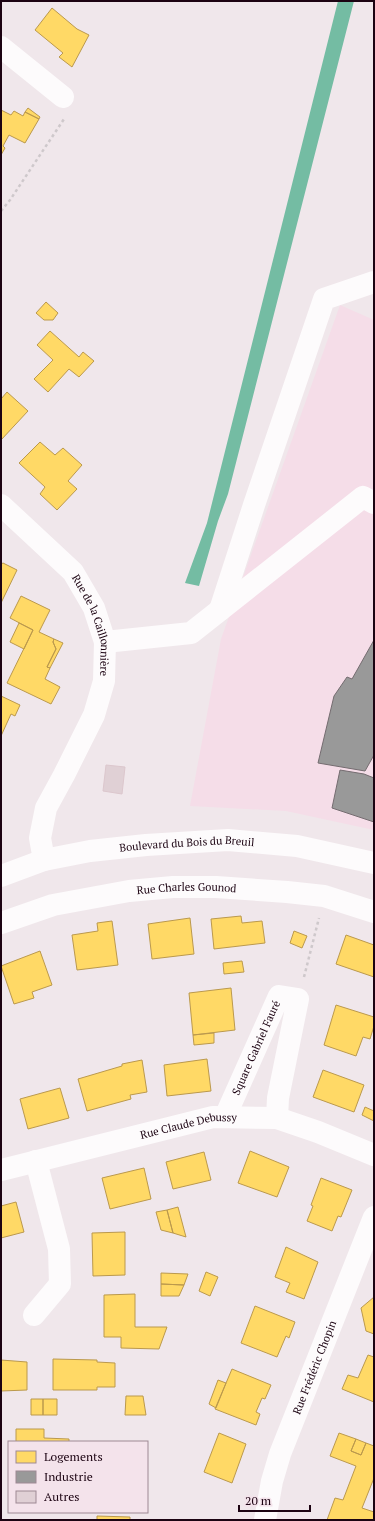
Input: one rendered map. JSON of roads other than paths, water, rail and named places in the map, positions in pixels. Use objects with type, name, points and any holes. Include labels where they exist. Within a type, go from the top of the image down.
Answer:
[{"type":"street","points":[[1,47],[63,97]]},
{"type":"street","points":[[220,610],[324,299],[374,282]]},
{"type":"street","points":[[105,642],[190,633],[363,497],[374,503]]},
{"type":"street","name":"Rue de la Caillonnière","points":[[1,505],[73,572],[94,608],[105,642],[104,680],[94,715],[46,808],[40,838],[44,860]]},
{"type":"street","name":"Boulevard du Bois du Breuil","points":[[1,876],[44,860],[90,851],[146,845],[228,840],[297,846],[374,863]]},
{"type":"street","name":"Rue Charles Gounod","points":[[1,924],[53,905],[129,890],[173,887],[216,887],[324,896],[374,912]]},
{"type":"street","name":"Square Gabriel Fauré","points":[[225,1117],[278,996],[298,999],[278,1098],[277,1118]]},
{"type":"street","name":"Rue Claude Debussy","points":[[1,1170],[213,1117],[277,1118],[318,1132],[374,1155]]},
{"type":"street","points":[[34,1315],[60,1284],[59,1249],[36,1161]]},
{"type":"street","name":"Rue Frédéric Chopin","points":[[265,1520],[272,1482],[280,1454],[374,1217]]}]
